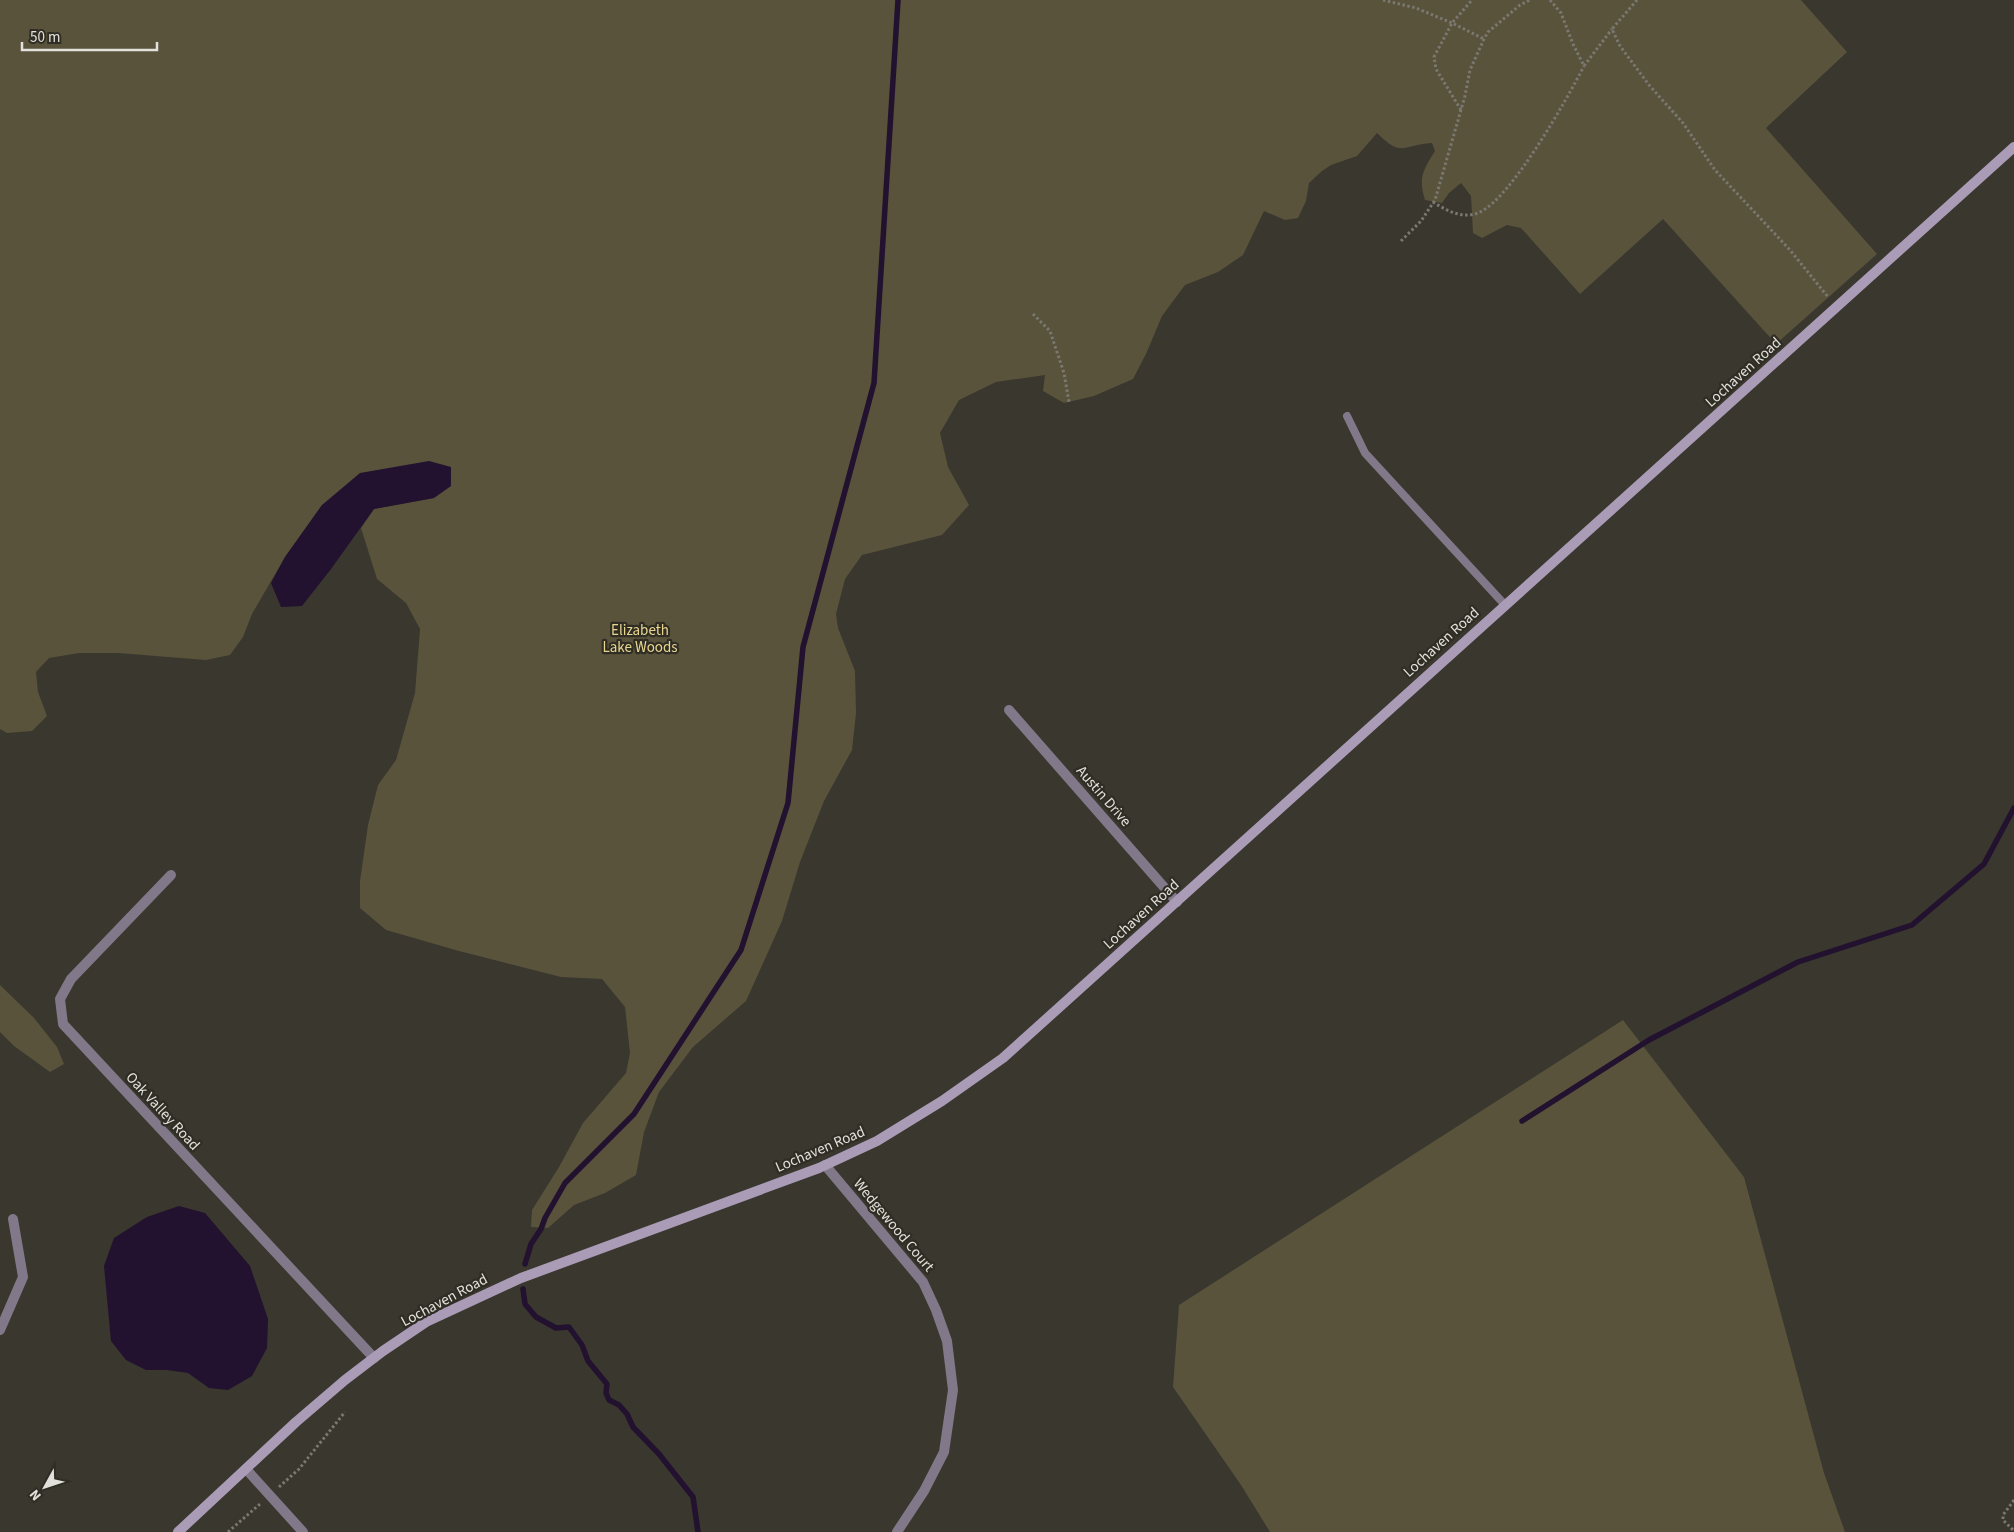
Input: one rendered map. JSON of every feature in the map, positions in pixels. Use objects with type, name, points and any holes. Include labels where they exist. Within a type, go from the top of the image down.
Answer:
[{"type":"street","name":"Lochaven Road","points":[[178,1532],[296,1422],[374,1358],[426,1322],[521,1278],[825,1165],[885,1136],[942,1101],[1003,1058],[2014,148]]},
{"type":"street","name":"Austin Drive","points":[[1009,710],[1177,902]]},
{"type":"street","name":"Oak Valley Road","points":[[171,876],[71,978],[60,999],[63,1024],[374,1358]]},
{"type":"street","name":"Wedgewood Court","points":[[825,1165],[923,1282],[947,1341],[953,1390],[944,1452],[924,1491],[897,1532]]},
{"type":"street","points":[[0,1330],[23,1277],[13,1219]]},
{"type":"street","points":[[246,1469],[303,1532]]},
{"type":"lane","points":[[1347,416],[1365,453],[1505,605]]},
{"type":"path","points":[[1383,0],[1416,8],[1484,39]]},
{"type":"path","points":[[1460,110],[1436,69],[1434,57],[1452,23],[1472,0]]},
{"type":"path","points":[[1401,241],[1421,221],[1433,202],[1470,70],[1484,39],[1488,32],[1520,5],[1530,0]]},
{"type":"path","points":[[1550,0],[1561,13],[1584,66]]},
{"type":"path","points":[[1433,202],[1449,212],[1474,214],[1482,212],[1497,200],[1519,173],[1571,92],[1584,66],[1636,0]]},
{"type":"path","points":[[1612,29],[1620,46],[1649,85],[1683,123],[1715,170],[1790,250],[1837,307]]},
{"type":"path","points":[[1033,314],[1050,331],[1064,373],[1069,402]]},
{"type":"path","points":[[228,1532],[299,1469],[345,1412]]},
{"type":"path","points":[[2013,1530],[2003,1520],[2003,1515],[2014,1500]]},
{"type":"green space","name":"Elizabeth Lake Woods","points":[[0,0],[1801,0],[1847,52],[1766,128],[1877,254],[1776,344],[1663,219],[1580,294],[1521,228],[1507,225],[1482,238],[1473,233],[1471,196],[1461,183],[1449,193],[1442,203],[1425,200],[1422,180],[1427,164],[1435,151],[1432,143],[1397,148],[1385,141],[1377,133],[1357,156],[1331,165],[1309,183],[1306,201],[1298,218],[1285,220],[1264,211],[1243,255],[1218,272],[1185,285],[1162,316],[1133,379],[1094,396],[1064,403],[1043,391],[1045,375],[996,382],[959,400],[940,433],[948,467],[969,505],[942,535],[862,555],[845,579],[836,614],[838,628],[855,671],[856,713],[852,750],[824,801],[800,862],[782,921],[746,1001],[693,1047],[659,1092],[644,1132],[636,1175],[605,1193],[574,1205],[548,1228],[531,1227],[532,1210],[559,1167],[583,1123],[626,1073],[630,1053],[625,1007],[602,979],[561,977],[386,930],[360,908],[360,881],[368,825],[378,785],[396,760],[415,693],[420,629],[406,603],[377,579],[361,528],[374,509],[434,498],[322,505],[285,557],[252,614],[243,637],[230,655],[206,660],[118,653],[79,653],[49,658],[36,672],[38,692],[47,716],[32,731],[7,733],[0,729]]},
{"type":"green space","points":[[0,985],[34,1018],[57,1047],[64,1064],[50,1072],[14,1046],[0,1032]]},
{"type":"green space","points":[[1623,1020],[1744,1177],[1824,1473],[1845,1532],[1270,1532],[1241,1485],[1173,1387],[1179,1305]]},
{"type":"shaded area","points":[[429,461],[451,467],[451,486],[434,498],[374,509],[302,606],[281,607],[271,583],[285,557],[322,505],[360,473]]},
{"type":"shaded area","points":[[179,1206],[205,1213],[250,1266],[268,1319],[267,1348],[252,1376],[228,1390],[209,1388],[188,1373],[146,1370],[126,1360],[111,1341],[104,1266],[114,1238],[147,1217]]},
{"type":"waterway","points":[[525,1264],[531,1244],[565,1183],[634,1114],[741,950],[788,803],[803,647],[874,383],[898,0]]},
{"type":"waterway","points":[[1522,1121],[1649,1040],[1798,962],[1912,925],[1984,864],[2014,808]]},
{"type":"waterway","points":[[523,1289],[525,1304],[536,1317],[556,1328],[569,1327],[582,1345],[588,1361],[607,1384],[606,1393],[609,1400],[619,1405],[627,1414],[633,1427],[659,1454],[693,1497],[698,1532]]}]
